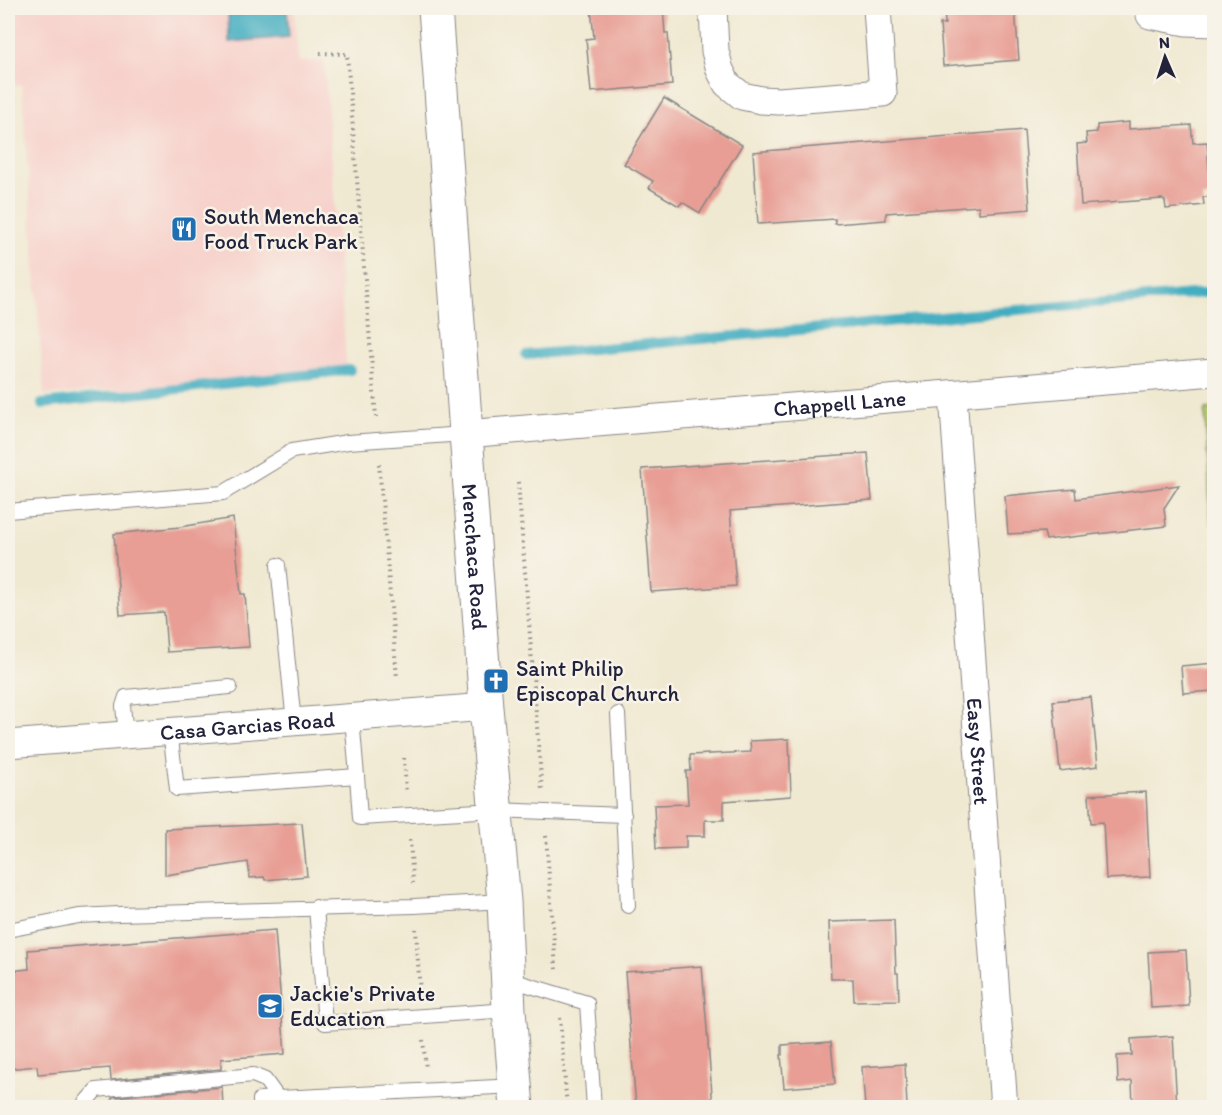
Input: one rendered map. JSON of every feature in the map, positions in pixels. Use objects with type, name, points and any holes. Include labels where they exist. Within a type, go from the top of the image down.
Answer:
[{"type":"main road","name":"Menchaca Road","points":[[435,8],[465,434],[504,901],[508,995],[517,1097]]},
{"type":"street","points":[[713,8],[715,51],[720,70],[728,84],[742,96],[779,101],[883,93],[877,8]]},
{"type":"street","points":[[1150,15],[1186,22],[1215,23]]},
{"type":"street","name":"Chappell Lane","points":[[465,434],[1215,372]]},
{"type":"street","name":"Easy Street","points":[[953,394],[1004,1107]]},
{"type":"street","name":"Casa Garcias Road","points":[[8,744],[486,707]]},
{"type":"lane","points":[[8,511],[223,493],[292,451],[348,442],[465,434]]},
{"type":"lane","points":[[278,565],[294,723]]},
{"type":"lane","points":[[126,735],[123,706],[126,697],[230,687]]},
{"type":"lane","points":[[618,714],[628,906]]},
{"type":"lane","points":[[352,718],[360,818],[495,810],[624,815]]},
{"type":"lane","points":[[170,731],[177,789],[357,776]]},
{"type":"lane","points":[[8,930],[89,916],[504,901]]},
{"type":"lane","points":[[316,908],[325,1023],[508,995],[587,1004],[594,1107]]},
{"type":"lane","points":[[84,1107],[96,1090],[253,1075],[265,1080],[278,1098]]},
{"type":"lane","points":[[357,1093],[358,1107]]},
{"type":"lane","points":[[260,1107],[260,1099],[357,1093],[517,1097]]},
{"type":"path","points":[[320,53],[347,54],[397,678]]},
{"type":"shaded area","name":"South Menchaca Food Truck Park","points":[[8,8],[294,8],[298,62],[324,61],[347,373],[44,395],[22,85],[8,86]]},
{"type":"green space","points":[[1214,409],[1214,523],[1211,523],[1205,410]]},
{"type":"water","points":[[228,8],[287,8],[289,37],[229,42]]},
{"type":"building","points":[[591,8],[663,8],[665,33],[668,33],[672,85],[591,92],[586,39],[594,38]]},
{"type":"building","points":[[944,8],[1015,8],[1019,60],[943,66],[940,24],[945,24]]},
{"type":"building","points":[[664,98],[742,145],[700,213],[682,202],[679,206],[649,188],[653,181],[624,164]]},
{"type":"building","points":[[1129,122],[1129,129],[1191,125],[1193,143],[1207,142],[1211,197],[1203,197],[1204,205],[1166,209],[1165,201],[1162,199],[1081,205],[1077,144],[1087,143],[1086,133],[1097,132],[1097,125]]},
{"type":"building","points":[[1024,130],[1030,209],[979,213],[979,206],[886,213],[886,220],[835,224],[835,219],[758,224],[753,152]]},
{"type":"building","points":[[868,453],[872,500],[730,511],[736,586],[651,592],[642,469]]},
{"type":"building","points":[[1179,485],[1164,508],[1166,526],[1046,540],[1044,532],[1008,534],[1005,496],[1075,489],[1076,499]]},
{"type":"building","points":[[233,518],[241,594],[245,594],[249,647],[167,652],[164,612],[120,615],[114,534],[180,527]]},
{"type":"building","points":[[1215,663],[1215,691],[1183,693],[1181,666]]},
{"type":"building","points":[[1091,697],[1098,766],[1060,771],[1053,701]]},
{"type":"building","points":[[789,739],[791,796],[724,801],[724,820],[705,820],[705,836],[686,836],[686,848],[656,849],[654,805],[688,804],[686,771],[691,771],[690,755],[751,752],[750,741]]},
{"type":"building","points":[[1146,792],[1150,877],[1106,879],[1103,822],[1091,823],[1089,795]]},
{"type":"building","points":[[302,823],[307,876],[265,880],[264,877],[250,878],[248,862],[165,875],[165,829]]},
{"type":"building","points":[[894,920],[899,1000],[854,1001],[853,979],[831,979],[829,922]]},
{"type":"building","points":[[275,930],[285,1054],[221,1059],[221,1069],[111,1080],[110,1068],[38,1074],[37,1066],[8,1069],[8,971],[29,969],[28,950]]},
{"type":"building","points":[[1186,950],[1189,1006],[1151,1008],[1148,952]]},
{"type":"building","points":[[702,966],[713,1107],[636,1107],[625,972]]},
{"type":"building","points":[[1173,1036],[1177,1107],[1133,1107],[1132,1081],[1118,1083],[1117,1056],[1132,1055],[1131,1039]]},
{"type":"building","points":[[831,1042],[835,1084],[784,1088],[782,1045]]},
{"type":"building","points":[[905,1064],[907,1107],[865,1107],[862,1067]]},
{"type":"building","points":[[222,1087],[223,1107],[113,1107],[112,1097]]},
{"type":"waterway","points":[[526,355],[1214,292]]},
{"type":"waterway","points":[[42,404],[350,370]]},
{"type":"place","name":"South Menchaca Food Truck Park","points":[[184,229]]},
{"type":"place","name":"Saint Philip Episcopal Church","points":[[496,681]]},
{"type":"place","name":"Jackie's Private Education","points":[[270,1006]]}]
